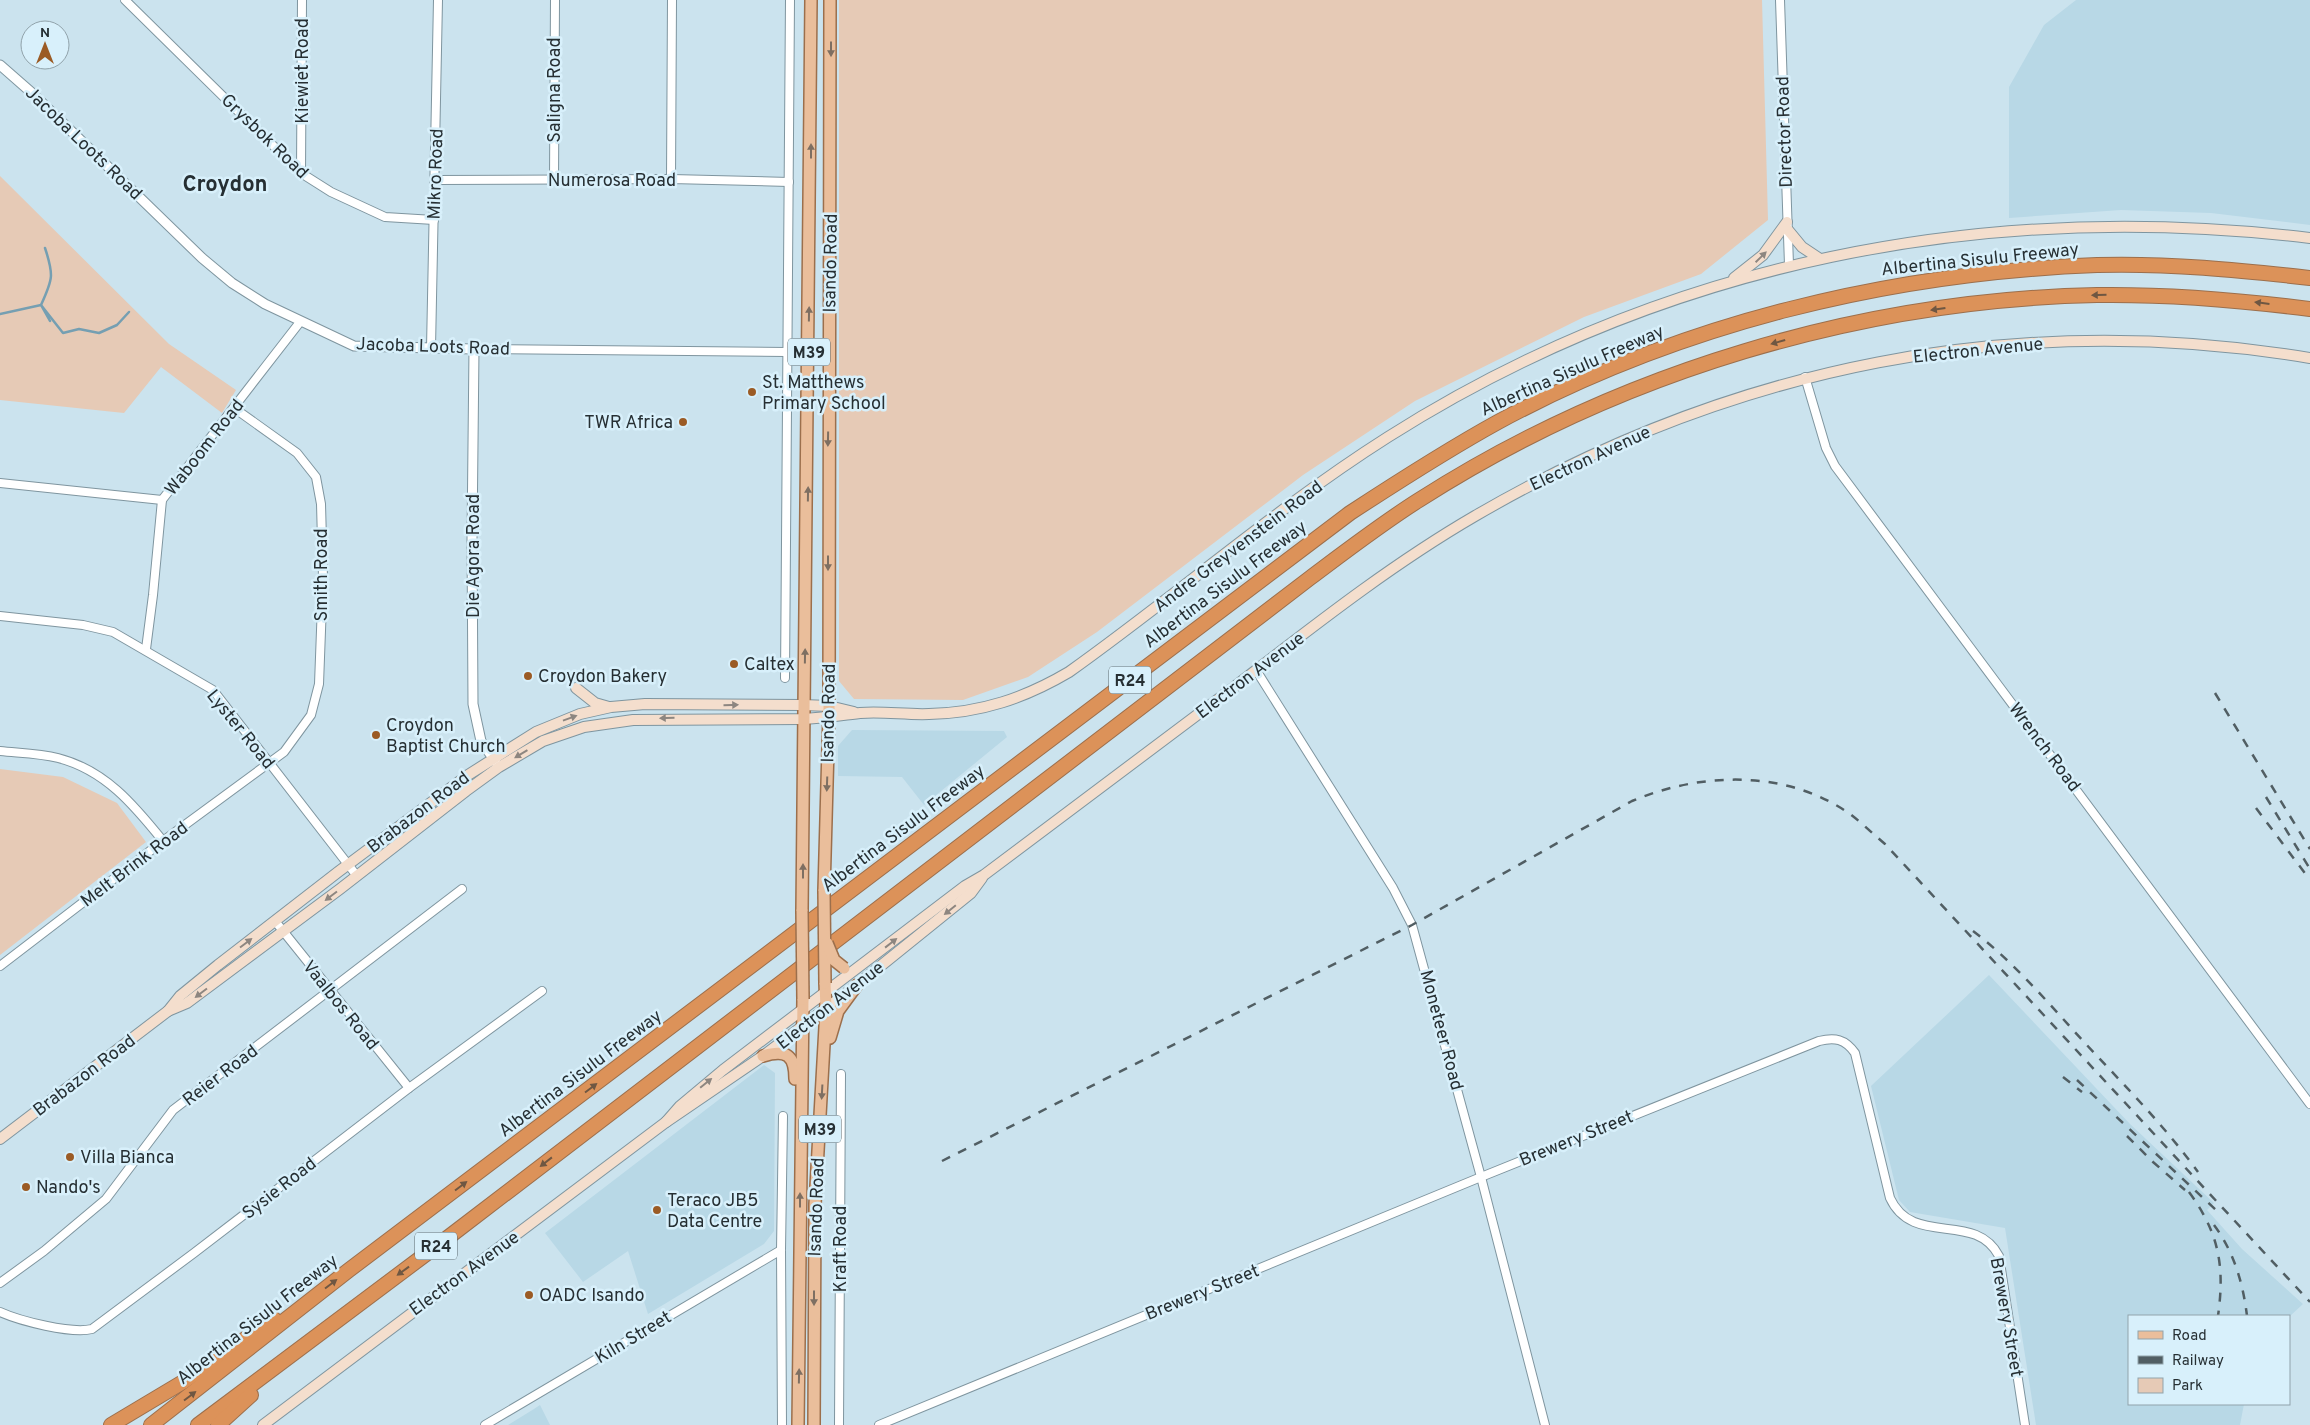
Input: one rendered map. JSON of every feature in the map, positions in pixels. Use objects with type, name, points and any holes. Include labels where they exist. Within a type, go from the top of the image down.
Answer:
[{"type":"highway","name":"Albertina Sisulu Freeway","points":[[151,1425],[307,1302],[1350,512],[1423,465],[1498,422],[1611,370],[1696,336],[1830,298],[1918,281],[2022,270],[2098,265],[2194,267],[2310,278]]},
{"type":"highway","name":"R24","points":[[198,1425],[1310,578],[1420,499],[1513,446],[1575,416],[1675,375],[1781,341],[1877,319],[1975,304],[2096,295],[2204,298],[2310,309]]},
{"type":"highway","points":[[111,1425],[183,1382],[283,1312],[307,1302]]},
{"type":"highway","points":[[218,1425],[287,1359]]},
{"type":"main road","name":"Isando Road","points":[[798,1425],[803,1025],[803,705],[808,458],[811,0]]},
{"type":"main road","name":"Isando Road","points":[[814,1425],[816,1204],[826,1008],[824,891],[829,712],[830,0]]},
{"type":"main road","points":[[1725,284],[1763,256],[1788,226],[1802,247],[1820,259]]},
{"type":"main road","name":"Andre Greyvenstein Road","points":[[829,712],[928,714],[973,710],[1014,700],[1048,685],[1095,654],[1322,482],[1385,439],[1443,404],[1506,371],[1580,336],[1645,310],[1725,284],[1789,265],[1820,259],[1933,239],[2018,230],[2081,226],[2207,228],[2310,238]]},
{"type":"main road","name":"Electron Avenue","points":[[666,1122],[680,1106],[803,1004],[848,970],[971,893],[984,875],[1398,564],[1473,517],[1536,482],[1600,450],[1692,412],[1805,377],[1866,363],[1943,352],[2081,340],[2182,343],[2233,347],[2310,358]]},
{"type":"main road","points":[[576,688],[595,703],[611,707]]},
{"type":"main road","name":"Brabazon Road","points":[[0,1139],[168,1011],[188,990],[348,864],[492,758],[548,726],[580,714],[611,707],[645,704],[803,705],[829,712]]},
{"type":"main road","name":"Brabazon Road","points":[[168,1011],[187,1004],[499,767],[542,741],[584,727],[605,723],[658,718],[803,719],[829,712]]},
{"type":"main road","points":[[393,831],[401,842]]},
{"type":"main road","name":"Electron Avenue","points":[[263,1425],[666,1122],[764,1056],[857,985],[927,922]]},
{"type":"main road","points":[[825,937],[834,960],[848,970]]},
{"type":"main road","points":[[824,1060],[838,1011],[857,985]]},
{"type":"main road","points":[[764,1056],[780,1052],[789,1057],[795,1069],[796,1099],[801,1106]]},
{"type":"street","name":"Grysbok Road","points":[[126,0],[301,173],[332,192],[377,214],[394,219],[434,220]]},
{"type":"street","name":"Kiewiet Road","points":[[301,173],[302,0]]},
{"type":"street","name":"Mikro Road","points":[[431,348],[436,180],[438,0]]},
{"type":"street","name":"Saligna Road","points":[[554,180],[555,0]]},
{"type":"street","points":[[671,179],[672,0]]},
{"type":"street","points":[[785,678],[790,0]]},
{"type":"street","name":"Director Road","points":[[1780,0],[1789,265]]},
{"type":"street","name":"Jacoba Loots Road","points":[[0,65],[220,274],[265,304],[354,346],[787,352]]},
{"type":"street","name":"Numerosa Road","points":[[436,180],[671,179],[788,182]]},
{"type":"street","name":"Waboom Road","points":[[146,649],[154,595],[162,500],[300,322]]},
{"type":"street","name":"Die Agora Road","points":[[474,349],[473,704],[481,742],[499,767]]},
{"type":"street","name":"Wrench Road","points":[[1805,377],[1826,448],[1835,466],[2310,1104]]},
{"type":"street","name":"Smith Road","points":[[234,408],[297,453],[313,470],[319,488],[321,504],[323,577],[318,691],[307,723],[284,752],[268,764]]},
{"type":"street","points":[[0,483],[162,500]]},
{"type":"street","name":"Lyster Road","points":[[0,616],[95,627],[113,632],[146,649],[213,690],[268,764],[357,876]]},
{"type":"street","name":"Moneteer Road","points":[[1256,670],[1393,888],[1412,925],[1481,1177],[1544,1425]]},
{"type":"street","points":[[0,751],[58,758],[88,771],[124,795],[163,841]]},
{"type":"street","name":"Melt Brink Road","points":[[0,966],[163,841],[268,764]]},
{"type":"street","name":"Reier Road","points":[[0,1283],[106,1199],[164,1119],[173,1110],[462,889]]},
{"type":"street","name":"Vaalbos Road","points":[[275,921],[409,1088]]},
{"type":"street","name":"Sysie Road","points":[[0,1312],[13,1317],[62,1328],[92,1329],[194,1254],[409,1088],[542,991]]},
{"type":"street","name":"Brewery Street","points":[[878,1425],[1481,1177],[1820,1041],[1840,1040],[1855,1053],[1890,1198],[1894,1207],[1901,1216],[1915,1224],[1981,1237],[1994,1248],[1999,1256],[2025,1425]]},
{"type":"street","name":"Kraft Road","points":[[839,1425],[841,1074]]},
{"type":"street","points":[[782,1425],[781,1250],[783,1116]]},
{"type":"street","name":"Kiln Street","points":[[484,1425],[781,1250]]},
{"type":"shaded area","points":[[2076,0],[2310,0],[2310,225],[2211,213],[2121,210],[2009,218],[2009,87],[2044,25]]},
{"type":"shaded area","points":[[852,730],[1004,731],[1007,737],[924,805],[902,777],[838,776],[838,746]]},
{"type":"shaded area","points":[[1989,975],[2130,1124],[2214,1203],[2207,1210],[2242,1249],[2303,1304],[2290,1316],[2128,1315],[2128,1405],[2244,1405],[2240,1425],[2036,1425],[2005,1228],[1910,1212],[1899,1200],[1871,1086]]},
{"type":"shaded area","name":"Teraco JB5 Data Centre","points":[[764,1065],[775,1073],[774,1231],[764,1244],[648,1314],[628,1251],[583,1282],[545,1233]]},
{"type":"shaded area","points":[[540,1405],[550,1425],[508,1425],[534,1409]]},
{"type":"green space","points":[[839,0],[1762,0],[1768,220],[1701,274],[1584,317],[1415,401],[1303,475],[1097,632],[1028,677],[963,700],[854,699],[839,681]]},
{"type":"green space","points":[[0,176],[169,344],[236,390],[222,413],[161,367],[124,413],[0,400]]},
{"type":"green space","points":[[0,769],[63,777],[117,803],[146,842],[0,955]]},
{"type":"waterway","points":[[0,314],[41,305],[51,277],[45,248]]},
{"type":"waterway","points":[[50,321],[41,305],[63,333],[79,329],[99,333],[117,325],[129,312]]},
{"type":"railway","points":[[2215,693],[2310,849]]},
{"type":"railway","points":[[942,1161],[1412,925],[1632,801],[1686,784],[1743,780],[1771,782],[1799,789],[1825,799],[1850,814],[1885,844],[2310,1302]]},
{"type":"railway","points":[[2266,797],[2310,869]]},
{"type":"railway","points":[[2256,808],[2310,880]]},
{"type":"railway","points":[[1973,931],[2003,956],[2045,999],[2157,1121],[2198,1172]]},
{"type":"railway","points":[[2063,1077],[2082,1092]]},
{"type":"railway","points":[[2077,1080],[2216,1210]]},
{"type":"railway","points":[[2127,1136],[2185,1190]]},
{"type":"railway","points":[[2189,1192],[2207,1222],[2217,1251],[2221,1281],[2218,1315]]},
{"type":"railway","points":[[2214,1225],[2232,1257],[2243,1292],[2247,1315]]},
{"type":"place","name":"St. Matthews Primary School","points":[[752,392]]},
{"type":"place","name":"TWR Africa","points":[[683,422]]},
{"type":"place","name":"Caltex","points":[[734,664]]},
{"type":"place","name":"Croydon Bakery","points":[[528,676]]},
{"type":"place","name":"Croydon Baptist Church","points":[[376,735]]},
{"type":"place","name":"Villa Bianca","points":[[70,1157]]},
{"type":"place","name":"Nando's","points":[[26,1187]]},
{"type":"place","name":"Teraco JB5 Data Centre","points":[[657,1210]]},
{"type":"place","name":"OADC Isando","points":[[529,1295]]},
{"type":"district","name":"Croydon","points":[[225,183]]}]
